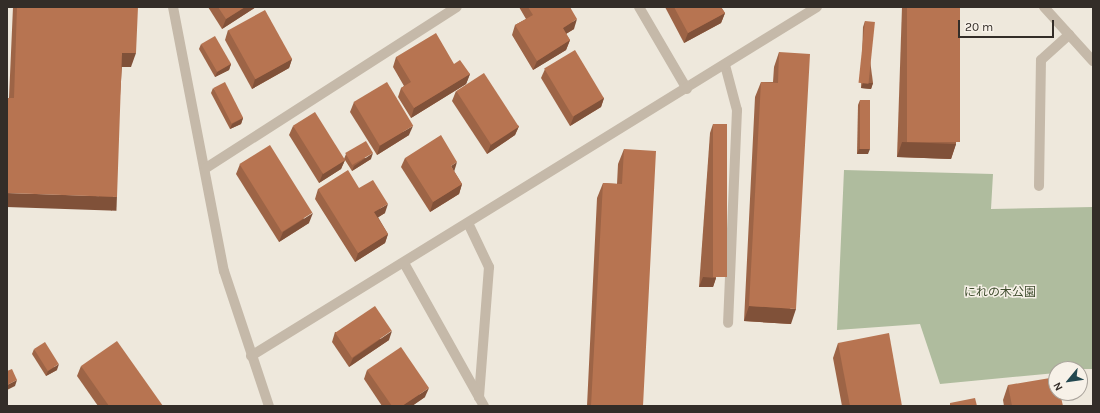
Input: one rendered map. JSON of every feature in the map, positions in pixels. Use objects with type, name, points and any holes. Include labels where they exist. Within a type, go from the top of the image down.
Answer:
[{"type":"street","points":[[173,7],[206,168],[224,271],[251,356],[270,406]]},
{"type":"street","points":[[206,168],[457,7]]},
{"type":"street","points":[[639,7],[687,89]]},
{"type":"street","points":[[251,356],[687,89],[817,7]]},
{"type":"street","points":[[1044,7],[1093,61]]},
{"type":"street","points":[[1039,186],[1041,60],[1069,35]]},
{"type":"street","points":[[725,65],[737,110],[728,323]]},
{"type":"street","points":[[468,223],[489,267],[481,402]]},
{"type":"street","points":[[404,263],[481,402]]},
{"type":"green space","name":"にれの木公園","points":[[844,170],[993,174],[991,209],[1093,207],[1093,369],[1088,369],[1088,361],[1048,361],[1048,374],[940,384],[920,324],[837,330]]},
{"type":"building","points":[[17,7],[138,7],[136,53],[122,53],[117,197],[7,193],[7,98],[14,98]]},
{"type":"building","points":[[218,7],[245,7],[226,19]]},
{"type":"building","points":[[528,7],[570,7],[577,19],[563,28],[570,40],[537,61],[515,25],[533,15]]},
{"type":"building","points":[[674,7],[721,7],[725,13],[688,33]]},
{"type":"building","points":[[907,7],[960,7],[960,142],[907,142]]},
{"type":"building","points":[[265,10],[292,59],[255,79],[228,30]]},
{"type":"building","points":[[865,21],[875,22],[868,84],[859,83]]},
{"type":"building","points":[[436,33],[454,64],[460,60],[470,74],[414,108],[401,88],[411,82],[396,57]]},
{"type":"building","points":[[215,36],[231,64],[217,72],[201,44]]},
{"type":"building","points":[[575,50],[604,98],[573,117],[544,69]]},
{"type":"building","points":[[779,52],[810,54],[796,309],[749,306],[761,82],[778,83]]},
{"type":"building","points":[[484,73],[519,127],[491,145],[456,91]]},
{"type":"building","points":[[225,82],[243,118],[232,124],[213,88]]},
{"type":"building","points":[[387,82],[413,126],[380,146],[354,102]]},
{"type":"building","points":[[860,100],[870,100],[870,149],[860,149]]},
{"type":"building","points":[[315,112],[345,160],[323,174],[293,126]]},
{"type":"building","points":[[713,124],[727,124],[727,277],[713,277]]},
{"type":"building","points":[[441,135],[457,162],[451,166],[462,184],[433,202],[405,158]]},
{"type":"building","points":[[366,141],[373,153],[352,165],[345,153]]},
{"type":"building","points":[[270,145],[312,213],[282,232],[239,164]]},
{"type":"building","points":[[624,149],[656,151],[643,406],[591,406],[603,183],[622,184]]},
{"type":"building","points":[[348,170],[359,188],[373,180],[388,204],[374,212],[388,234],[358,253],[318,189]]},
{"type":"building","points":[[375,306],[392,331],[352,358],[335,333]]},
{"type":"building","points":[[889,333],[902,406],[850,406],[838,343]]},
{"type":"building","points":[[117,341],[163,406],[109,406],[81,366]]},
{"type":"building","points":[[45,342],[59,364],[48,371],[34,349]]},
{"type":"building","points":[[401,347],[429,388],[402,406],[392,406],[367,370]]},
{"type":"building","points":[[12,369],[17,380],[7,385],[7,371]]},
{"type":"building","points":[[1048,378],[1048,401],[1062,401],[1063,406],[1012,406],[1008,385]]},
{"type":"building","points":[[975,398],[977,406],[950,406],[950,403]]}]
